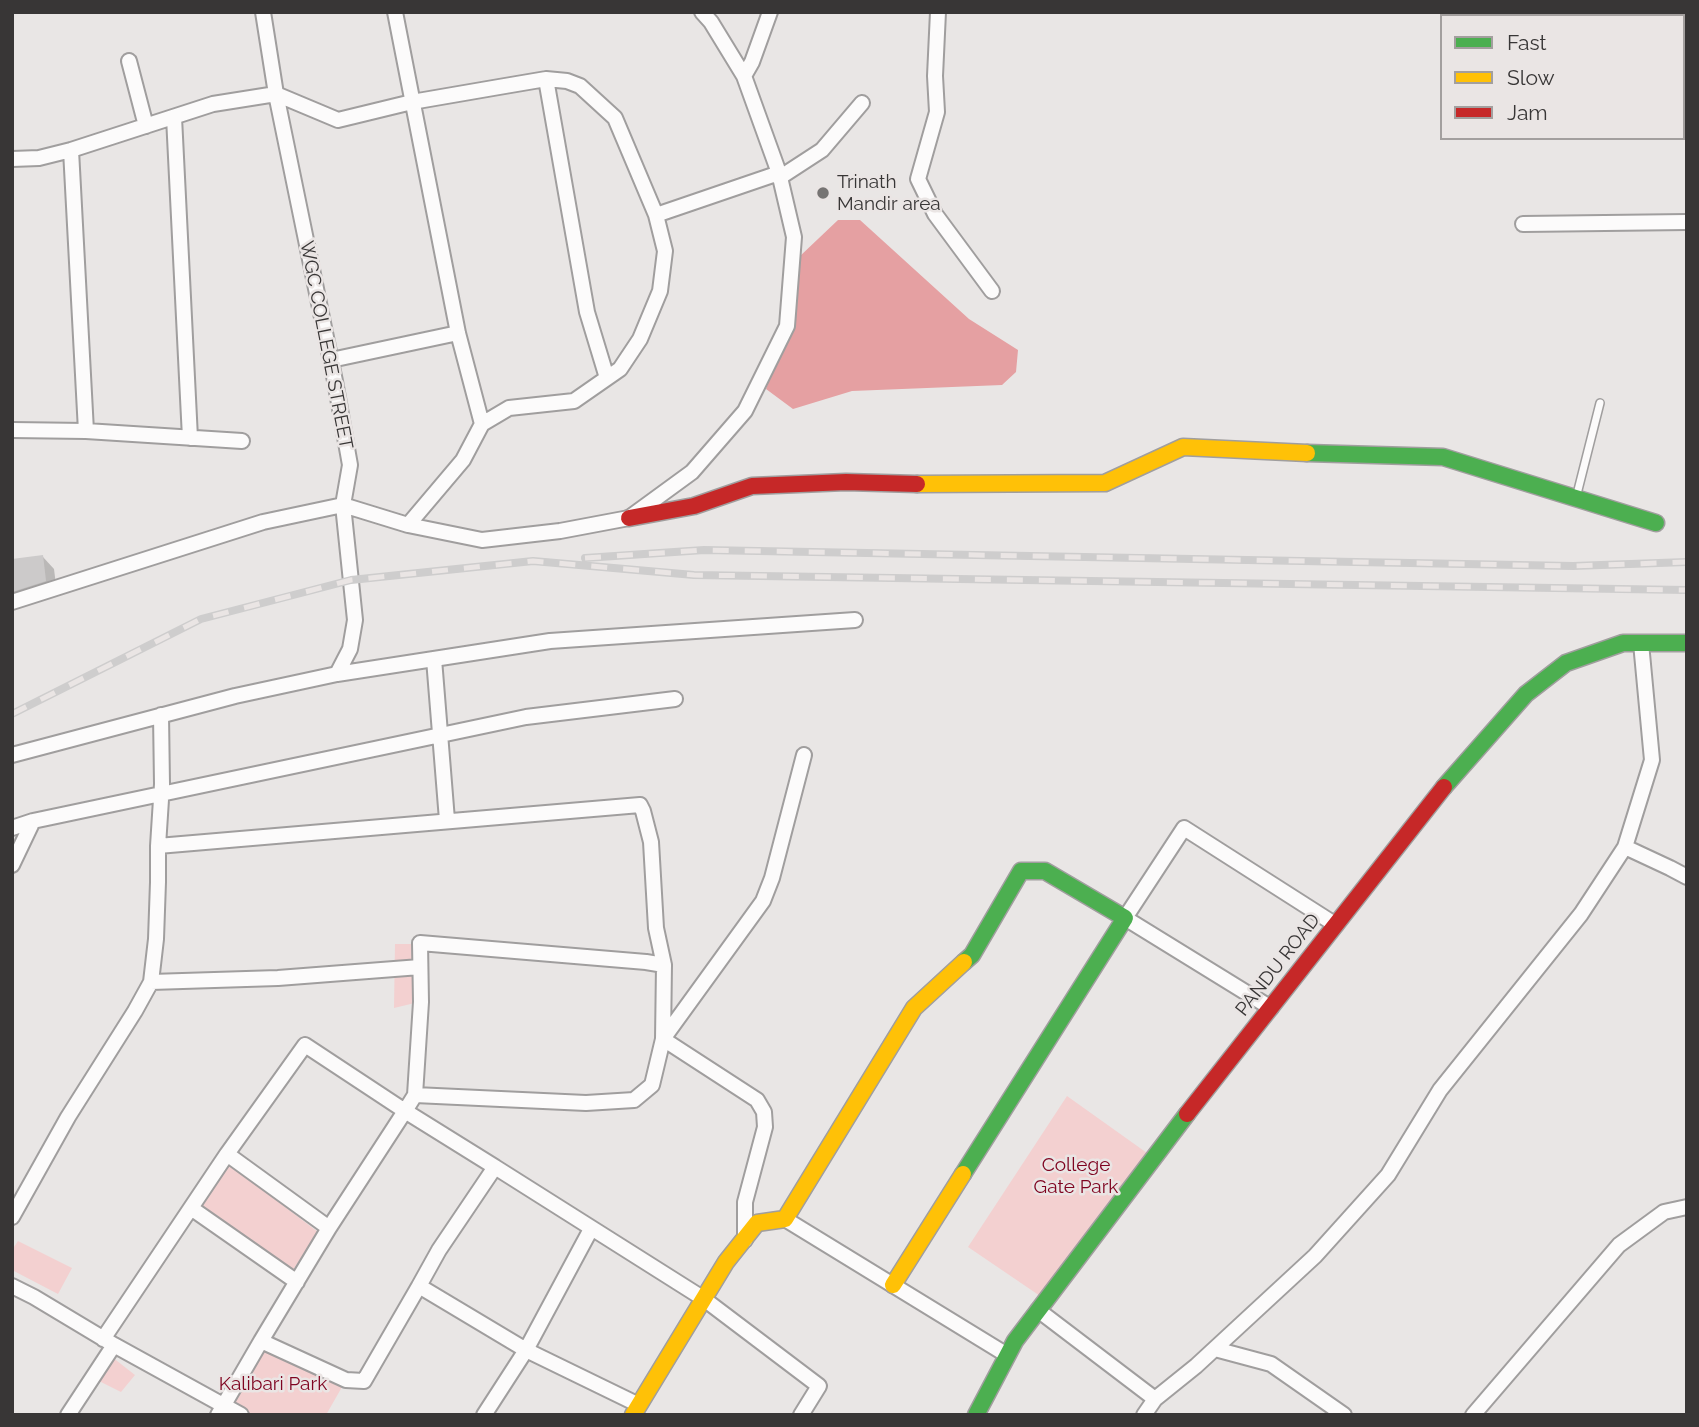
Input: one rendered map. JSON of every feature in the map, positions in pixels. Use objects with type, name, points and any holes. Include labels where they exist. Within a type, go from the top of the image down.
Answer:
[{"type":"street","name":"WGC COLLEGE STREET","points":[[263,12],[276,94],[331,360],[349,465],[343,505],[355,620],[350,649],[337,674]]},
{"type":"street","points":[[395,12],[458,333],[482,424]]},
{"type":"street","points":[[629,518],[692,472],[745,411],[787,326],[794,237],[779,176],[744,76],[702,12]]},
{"type":"street","points":[[744,76],[769,12]]},
{"type":"street","points":[[938,12],[935,76],[937,112],[918,179],[935,214],[992,291]]},
{"type":"street","points":[[129,61],[146,126]]},
{"type":"street","points":[[546,79],[587,312],[607,378]]},
{"type":"street","points":[[12,159],[39,158],[214,104],[276,94],[338,120],[412,102],[546,79],[567,81],[580,86],[615,118],[656,215],[665,251],[660,291],[640,339],[620,369],[573,401],[509,408],[482,424],[463,460],[408,525]]},
{"type":"street","points":[[656,215],[779,176],[822,150],[862,103]]},
{"type":"street","points":[[174,117],[190,438]]},
{"type":"street","points":[[71,150],[86,431]]},
{"type":"street","points":[[1523,224],[1687,222]]},
{"type":"street","points":[[331,360],[458,333]]},
{"type":"street","points":[[12,430],[86,431],[242,441]]},
{"type":"street","points":[[12,602],[263,522],[343,505],[408,525],[482,540],[560,531],[694,506],[752,486],[846,481],[942,485],[1105,483],[1183,447],[1443,457],[1656,523]]},
{"type":"street","points":[[12,755],[235,696],[337,674],[550,641],[855,620]]},
{"type":"street","name":"PANDU ROAD","points":[[976,1415],[1015,1341],[1038,1310],[1271,1007],[1458,770],[1526,694],[1566,663],[1623,643],[1687,643]]},
{"type":"street","points":[[1144,1415],[1155,1399],[1196,1366],[1315,1256],[1388,1175],[1440,1090],[1581,914],[1625,846],[1652,760],[1641,643]]},
{"type":"street","points":[[434,659],[447,820]]},
{"type":"street","points":[[12,828],[33,821],[526,717],[676,699]]},
{"type":"street","points":[[12,1217],[68,1116],[135,1011],[150,982],[156,939],[162,715]]},
{"type":"street","points":[[663,1039],[763,901],[772,878],[804,755]]},
{"type":"street","points":[[158,846],[640,804],[651,842],[656,928],[664,965],[663,1039],[652,1085],[634,1100],[586,1103],[415,1095]]},
{"type":"street","points":[[12,865],[33,821]]},
{"type":"street","points":[[893,1285],[1184,828],[1336,925]]},
{"type":"street","points":[[1625,846],[1687,877]]},
{"type":"street","points":[[785,1219],[914,1008],[972,955],[1021,871],[1045,871],[1271,1007]]},
{"type":"street","points":[[221,1410],[329,1228],[415,1095],[421,1002],[420,943],[664,965]]},
{"type":"street","points":[[150,982],[278,978],[420,967]]},
{"type":"street","points":[[663,1039],[757,1100],[764,1112],[765,1128],[745,1202],[745,1240]]},
{"type":"street","points":[[68,1415],[108,1343],[191,1208],[305,1045],[704,1299],[819,1385],[801,1415]]},
{"type":"street","points":[[227,1154],[329,1228]]},
{"type":"street","points":[[261,1342],[346,1380],[364,1381],[439,1251],[495,1167]]},
{"type":"street","points":[[1473,1415],[1619,1245],[1664,1212],[1687,1207]]},
{"type":"street","points":[[191,1208],[297,1282]]},
{"type":"street","points":[[419,1286],[526,1350],[636,1410],[726,1262],[757,1223],[785,1219],[1007,1355]]},
{"type":"street","points":[[484,1415],[526,1350],[591,1229]]},
{"type":"street","points":[[12,1286],[221,1410],[241,1415]]},
{"type":"street","points":[[1038,1310],[1155,1399]]},
{"type":"street","points":[[1215,1349],[1271,1364],[1344,1415]]},
{"type":"lane","points":[[1575,498],[1600,403]]},
{"type":"green space","points":[[395,944],[418,944],[419,1002],[394,1008]]},
{"type":"green space","name":"College Gate Park","points":[[1067,1096],[1154,1158],[1046,1300],[968,1247]]},
{"type":"green space","points":[[226,1162],[318,1232],[293,1270],[200,1206]]},
{"type":"green space","points":[[18,1241],[72,1268],[58,1294],[12,1270],[12,1250]]},
{"type":"green space","name":"Kalibari Park","points":[[258,1347],[346,1380],[326,1415],[241,1415],[224,1405]]},
{"type":"green space","points":[[112,1357],[135,1375],[121,1392],[97,1380]]},
{"type":"shaded area","points":[[838,220],[860,220],[969,319],[1018,350],[1016,372],[1002,385],[852,391],[793,409],[766,389],[787,326],[799,257]]},
{"type":"building","points":[[43,555],[46,581],[12,592],[12,559]]},
{"type":"railway","points":[[585,558],[704,550],[1573,566],[1687,562]]},
{"type":"railway","points":[[12,714],[201,619],[351,580],[533,561],[694,575],[1687,590]]},
{"type":"traffic: fast","points":[[1307,453],[1443,457],[1656,523]]},
{"type":"traffic: fast","points":[[1444,787],[1526,694],[1566,663],[1623,643],[1687,643]]},
{"type":"traffic: fast","points":[[963,1174],[1125,918],[1045,871],[1021,871],[972,955],[964,962]]},
{"type":"traffic: fast","points":[[976,1415],[1015,1341],[1187,1114]]},
{"type":"traffic: slow","points":[[917,484],[1105,483],[1183,447],[1307,453]]},
{"type":"traffic: slow","points":[[633,1415],[726,1262],[757,1223],[785,1219],[914,1008],[964,962]]},
{"type":"traffic: slow","points":[[893,1285],[963,1174]]},
{"type":"traffic: jam","points":[[629,518],[694,506],[752,486],[846,482],[917,484]]},
{"type":"traffic: jam","points":[[1187,1114],[1444,787]]},
{"type":"place","name":"Trinath Mandir area","points":[[823,193]]}]
